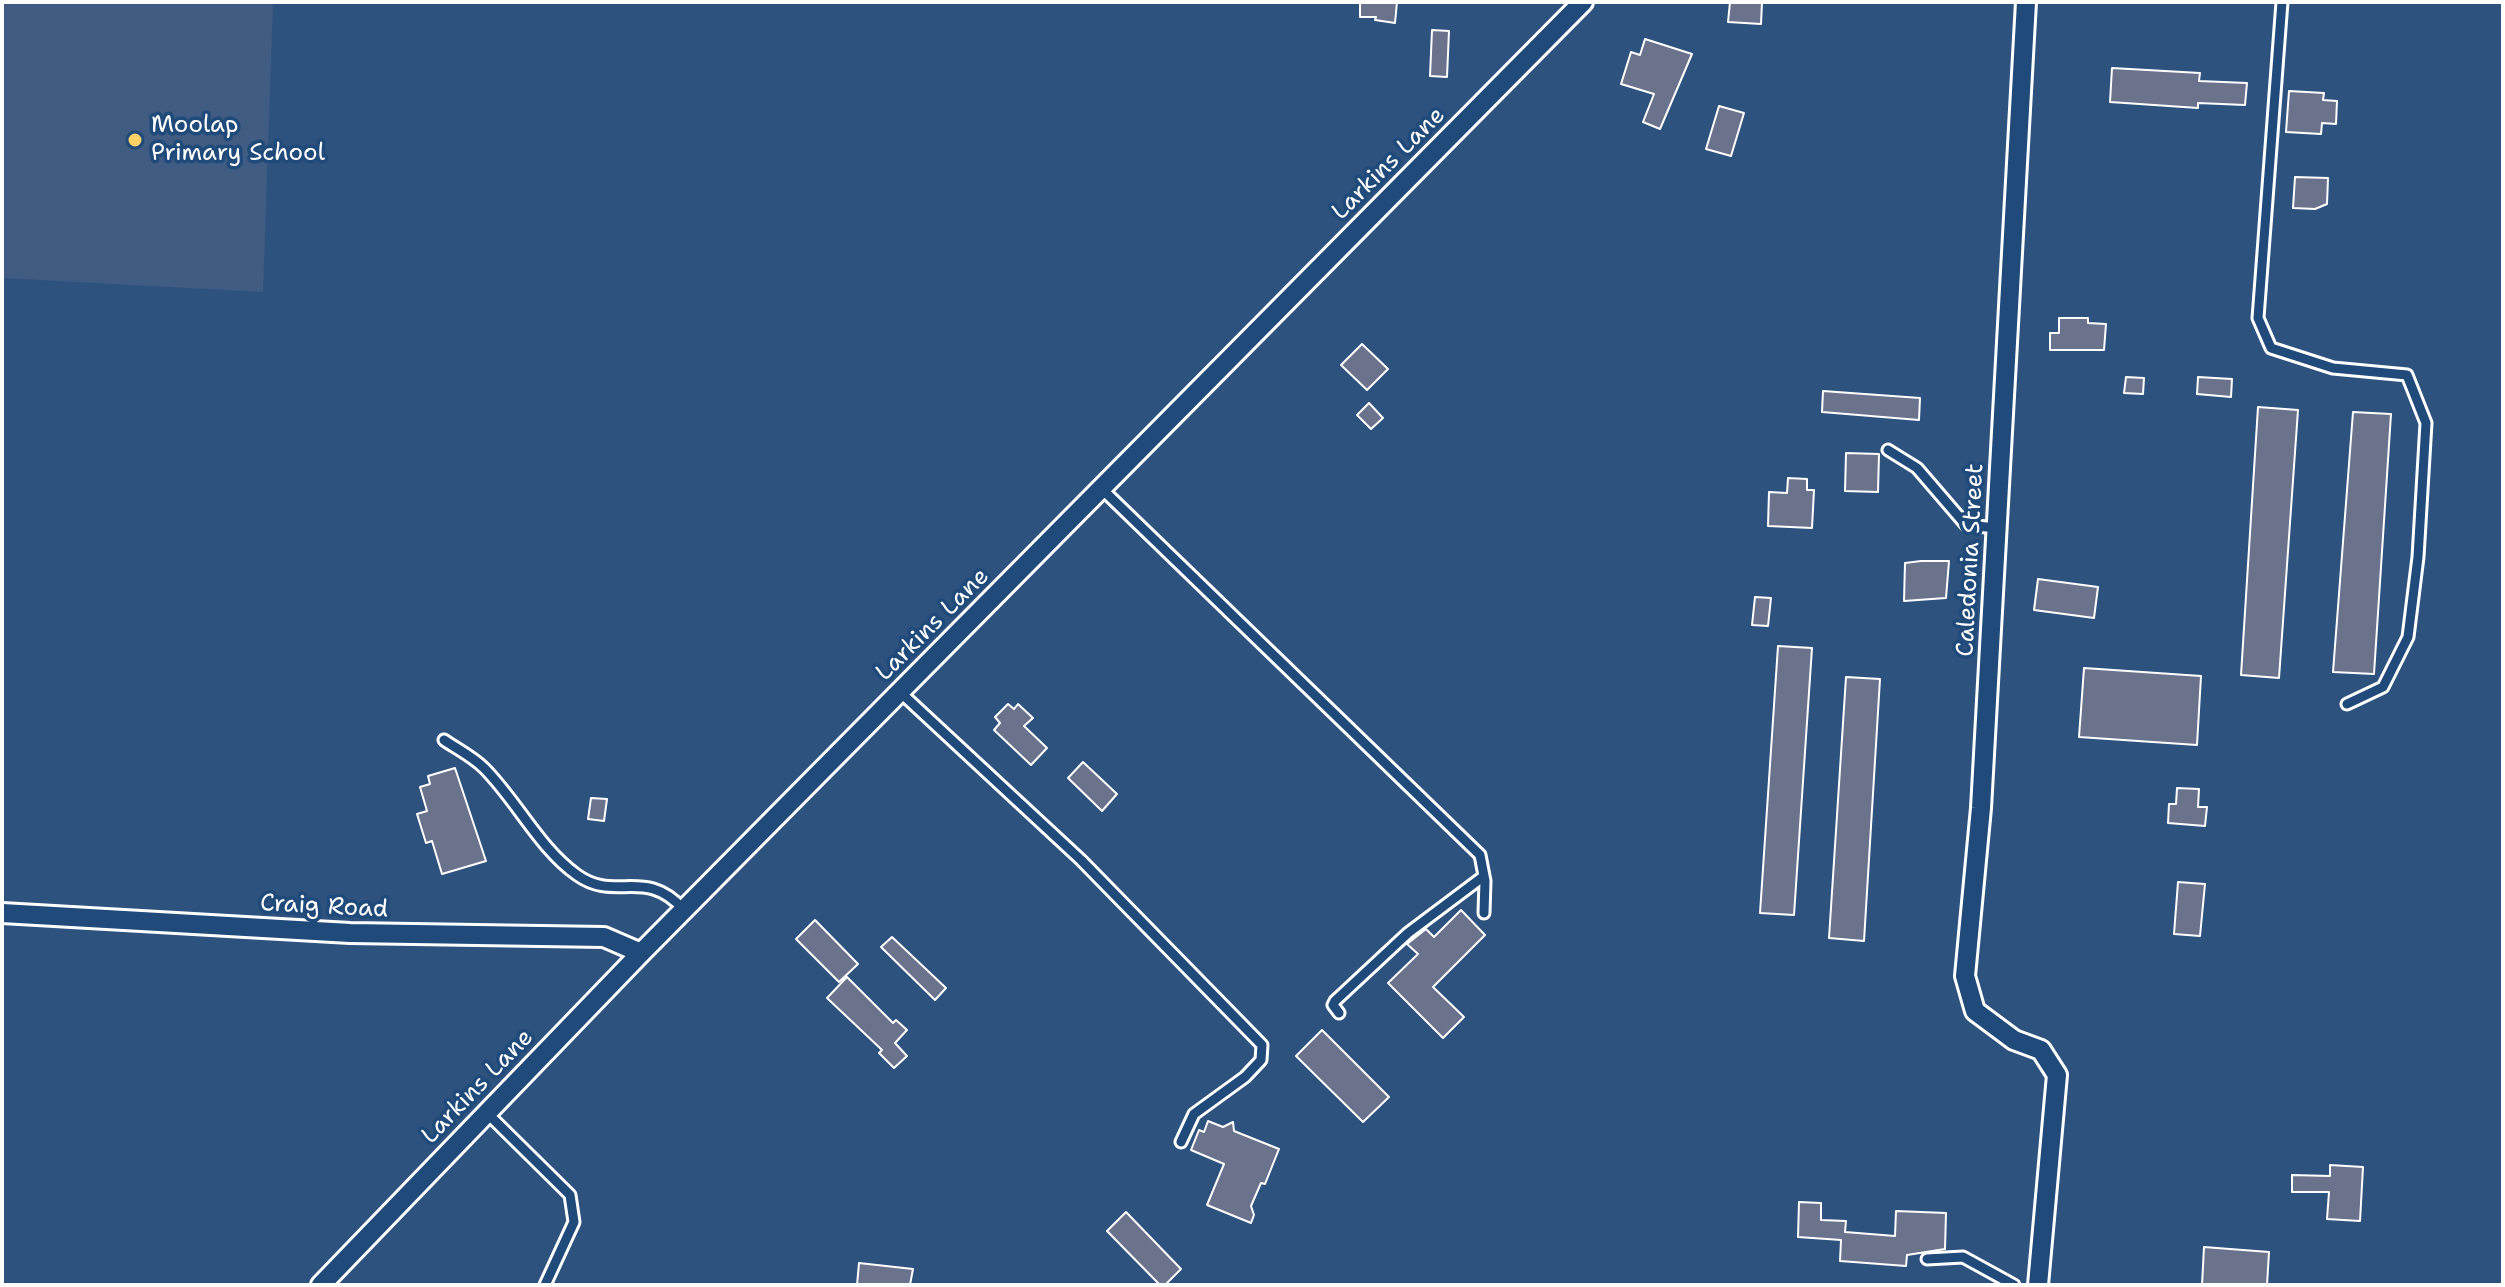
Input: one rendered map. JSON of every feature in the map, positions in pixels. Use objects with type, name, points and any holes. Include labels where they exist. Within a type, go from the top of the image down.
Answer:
[{"type":"street","name":"Larkins Lane","points":[[321,1285],[641,953],[1583,2]]},
{"type":"street","name":"Caledonia Street","points":[[2026,2],[1981,808],[1965,976],[1975,1011],[2014,1040],[2041,1050],[2057,1075],[2038,1285]]},
{"type":"street","name":"Craig Road","points":[[2,913],[350,933],[604,937],[641,953]]},
{"type":"lane","points":[[2282,2],[2258,318],[2271,348],[2333,368],[2407,375],[2426,423],[2418,557],[2408,637],[2383,687],[2347,704]]},
{"type":"lane","points":[[1888,450],[1917,468],[1966,525],[1997,528]]},
{"type":"lane","points":[[1102,489],[1480,855],[1484,876],[1484,913]]},
{"type":"lane","points":[[900,692],[1081,860],[1262,1045],[1261,1060],[1245,1077],[1194,1114],[1181,1142]]},
{"type":"lane","points":[[444,740],[484,768],[523,819],[579,876],[614,888],[654,886],[672,896],[684,910]]},
{"type":"lane","points":[[1339,1013],[1333,1005],[1335,1001],[1408,933],[1484,876]]},
{"type":"lane","points":[[487,1113],[570,1195],[574,1222],[545,1285]]},
{"type":"lane","points":[[1927,1259],[1963,1257],[2014,1285]]},
{"type":"shaded area","name":"Moolap Primary School","points":[[2,2],[273,2],[263,292],[2,278]]},
{"type":"building","points":[[1360,2],[1397,2],[1395,23],[1375,20],[1376,17],[1360,17]]},
{"type":"building","points":[[1730,2],[1762,2],[1761,24],[1728,22]]},
{"type":"building","points":[[1432,30],[1449,31],[1447,77],[1430,76]]},
{"type":"building","points":[[1645,39],[1692,54],[1660,129],[1643,122],[1654,94],[1621,84],[1631,52],[1640,55]]},
{"type":"building","points":[[2112,68],[2200,73],[2199,81],[2247,83],[2245,105],[2198,103],[2198,108],[2110,102]]},
{"type":"building","points":[[2289,91],[2324,93],[2323,100],[2337,101],[2336,124],[2322,123],[2321,134],[2286,132]]},
{"type":"building","points":[[1719,106],[1744,113],[1731,156],[1706,149]]},
{"type":"building","points":[[2295,177],[2328,178],[2327,204],[2315,209],[2293,208]]},
{"type":"building","points":[[2059,318],[2088,318],[2088,323],[2106,324],[2104,350],[2050,350],[2050,333],[2059,333]]},
{"type":"building","points":[[1362,344],[1388,369],[1367,390],[1341,365]]},
{"type":"building","points":[[2126,377],[2144,378],[2143,394],[2124,393]]},
{"type":"building","points":[[2198,377],[2232,379],[2231,397],[2197,394]]},
{"type":"building","points":[[1823,391],[1920,398],[1919,420],[1822,412]]},
{"type":"building","points":[[1369,403],[1383,418],[1371,429],[1357,415]]},
{"type":"building","points":[[2258,407],[2298,410],[2279,678],[2241,675]]},
{"type":"building","points":[[2353,412],[2391,414],[2374,674],[2333,672]]},
{"type":"building","points":[[1846,453],[1879,454],[1878,492],[1845,491]]},
{"type":"building","points":[[1788,478],[1807,479],[1807,490],[1814,490],[1812,528],[1768,526],[1769,492],[1787,493]]},
{"type":"building","points":[[1949,561],[1946,598],[1904,601],[1905,563]]},
{"type":"building","points":[[2038,579],[2098,587],[2094,618],[2034,610]]},
{"type":"building","points":[[1755,597],[1771,598],[1768,626],[1752,625]]},
{"type":"building","points":[[1778,646],[1812,648],[1794,915],[1760,913]]},
{"type":"building","points":[[2084,668],[2201,676],[2197,745],[2079,737]]},
{"type":"building","points":[[1846,677],[1880,679],[1864,941],[1829,938]]},
{"type":"building","points":[[1008,704],[1014,709],[1018,704],[1033,718],[1024,726],[1047,748],[1031,765],[994,730],[1000,723],[995,717]]},
{"type":"building","points":[[1083,762],[1117,794],[1102,811],[1068,778]]},
{"type":"building","points":[[455,768],[486,861],[442,874],[432,841],[426,843],[417,814],[427,811],[420,787],[430,784],[428,776]]},
{"type":"building","points":[[2177,788],[2199,789],[2198,807],[2207,807],[2205,826],[2168,823],[2169,804],[2176,804]]},
{"type":"building","points":[[591,798],[607,799],[604,821],[588,819]]},
{"type":"building","points":[[2178,882],[2205,884],[2200,936],[2174,934]]},
{"type":"building","points":[[1461,910],[1485,935],[1433,987],[1464,1017],[1443,1038],[1388,983],[1418,954],[1407,944],[1426,929],[1434,937]]},
{"type":"building","points":[[815,920],[858,964],[839,982],[796,939]]},
{"type":"building","points":[[892,937],[946,988],[935,1000],[881,947]]},
{"type":"building","points":[[847,977],[893,1023],[896,1020],[907,1030],[895,1043],[907,1056],[894,1068],[879,1053],[882,1050],[827,998]]},
{"type":"building","points":[[1322,1030],[1389,1097],[1363,1122],[1296,1056]]},
{"type":"building","points":[[1208,1121],[1223,1127],[1233,1122],[1234,1131],[1279,1149],[1265,1184],[1261,1183],[1251,1206],[1254,1215],[1251,1223],[1207,1205],[1224,1164],[1191,1150],[1199,1130],[1204,1132]]},
{"type":"building","points":[[2330,1165],[2363,1167],[2360,1221],[2327,1219],[2329,1192],[2292,1192],[2292,1175],[2330,1176]]},
{"type":"building","points":[[1799,1202],[1821,1203],[1821,1220],[1846,1221],[1845,1232],[1895,1236],[1896,1211],[1946,1213],[1945,1249],[1907,1255],[1906,1266],[1840,1261],[1841,1240],[1798,1237]]},
{"type":"building","points":[[1126,1212],[1181,1269],[1165,1285],[1160,1285],[1107,1231]]},
{"type":"building","points":[[2204,1247],[2269,1252],[2267,1285],[2202,1285]]},
{"type":"building","points":[[859,1263],[913,1269],[910,1285],[857,1285]]},
{"type":"place","name":"Moolap Primary School","points":[[135,140]]}]
